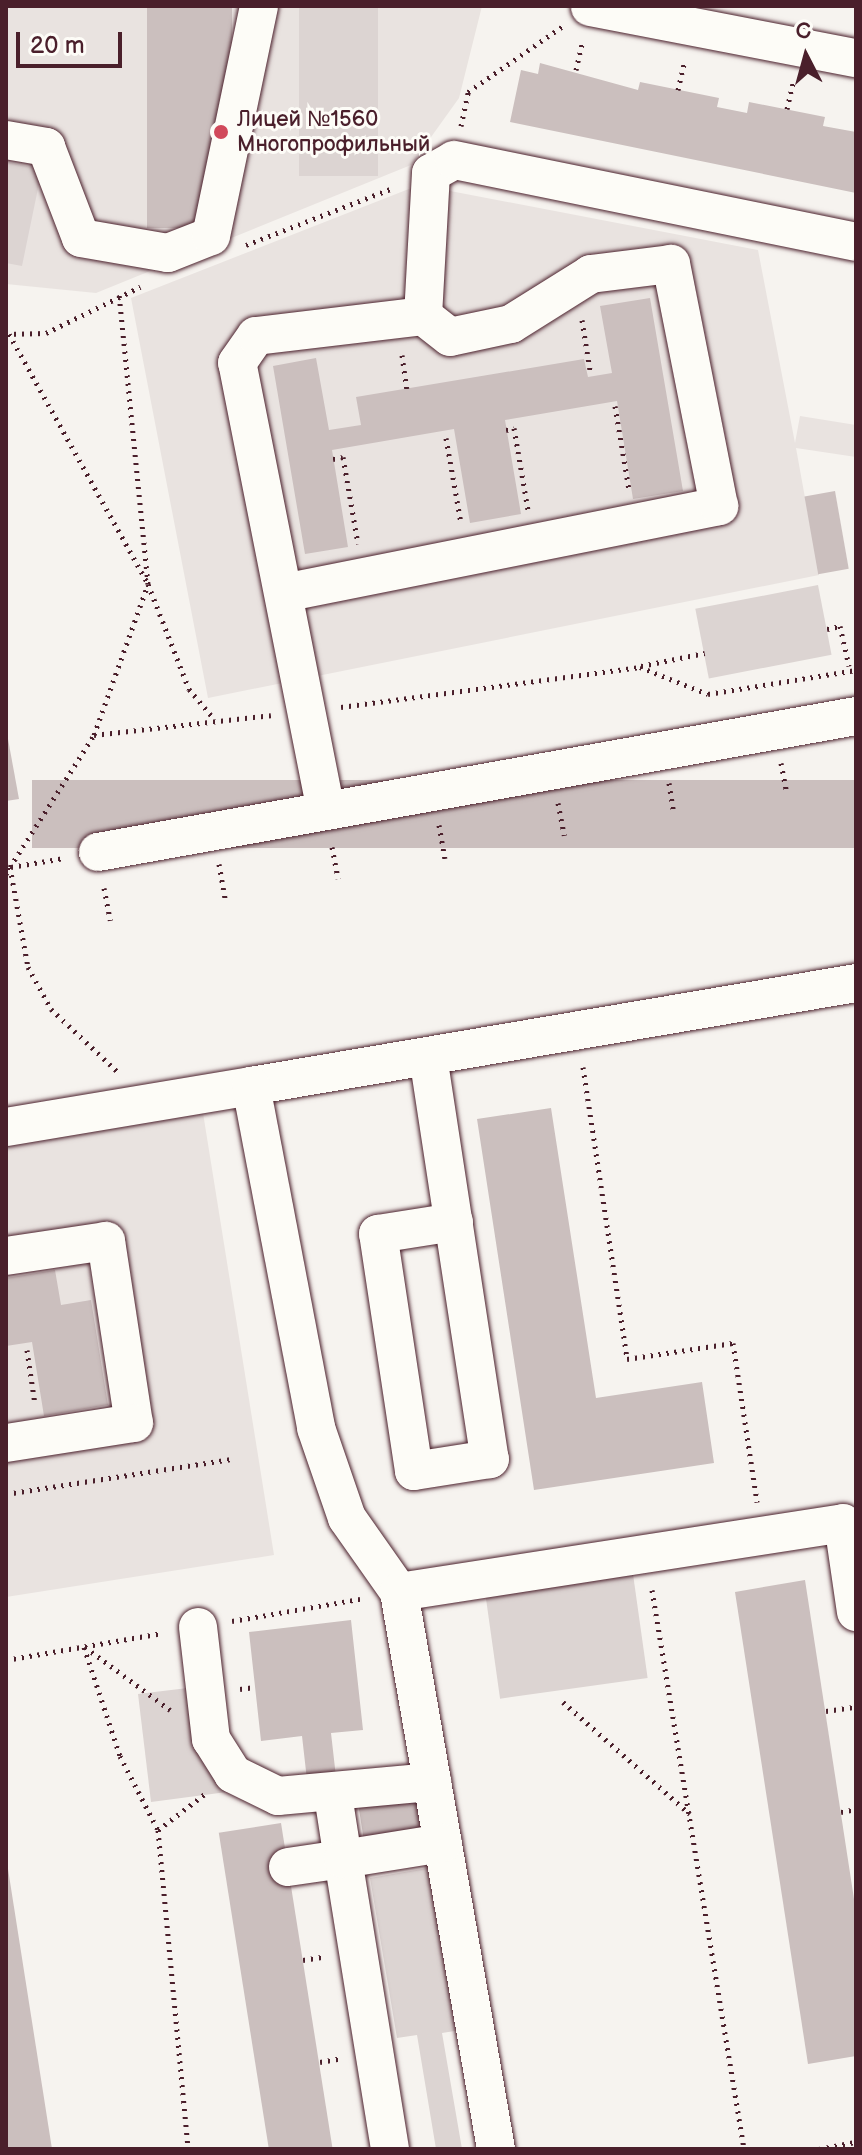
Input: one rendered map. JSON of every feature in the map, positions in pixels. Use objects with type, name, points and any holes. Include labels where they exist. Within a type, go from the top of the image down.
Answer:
[{"type":"lane","points":[[6,140],[46,147],[81,238],[168,253],[211,236],[259,6]]},
{"type":"lane","points":[[590,7],[856,58]]},
{"type":"lane","points":[[423,316],[431,173],[454,160],[856,242]]},
{"type":"lane","points":[[284,593],[719,506],[671,264],[591,274],[496,327],[450,337],[423,316],[256,336],[237,363],[326,811]]},
{"type":"lane","points":[[98,852],[856,716]]},
{"type":"lane","points":[[6,1127],[856,983]]},
{"type":"lane","points":[[428,1056],[454,1222],[490,1459],[414,1471],[378,1234],[454,1222]]},
{"type":"lane","points":[[251,1086],[316,1428],[347,1518],[399,1592],[496,2149]]},
{"type":"lane","points":[[6,1256],[106,1241],[134,1423],[6,1443]]},
{"type":"lane","points":[[399,1592],[843,1523],[856,1608]]},
{"type":"lane","points":[[198,1627],[211,1739],[233,1774],[278,1796],[333,1795],[432,1782]]},
{"type":"lane","points":[[333,1795],[390,2149]]},
{"type":"lane","points":[[288,1867],[443,1843]]},
{"type":"path","points":[[576,70],[590,7]]},
{"type":"path","points":[[454,160],[468,92],[590,7]]},
{"type":"path","points":[[575,284],[590,370]]},
{"type":"path","points":[[6,874],[94,735],[148,584],[119,295]]},
{"type":"path","points":[[9,334],[148,584],[189,689],[216,721]]},
{"type":"path","points":[[615,406],[634,522]]},
{"type":"path","points":[[506,430],[514,428],[534,542]]},
{"type":"path","points":[[446,438],[466,556]]},
{"type":"path","points":[[333,459],[343,457],[363,577]]},
{"type":"path","points":[[827,629],[840,626],[849,666]]},
{"type":"path","points":[[94,735],[307,711],[640,667],[705,653]]},
{"type":"path","points":[[640,667],[708,694],[849,666],[856,670]]},
{"type":"path","points":[[8,868],[98,852]]},
{"type":"path","points":[[8,868],[28,967],[51,1009],[152,1103]]},
{"type":"path","points":[[577,1031],[627,1359],[733,1343],[762,1536]]},
{"type":"path","points":[[6,1494],[233,1459]]},
{"type":"path","points":[[646,1554],[744,2149]]},
{"type":"path","points":[[188,2149],[158,1830],[120,1756],[84,1647],[211,1739]]},
{"type":"path","points":[[563,1702],[691,1815]]},
{"type":"path","points":[[826,1711],[856,1707]]},
{"type":"path","points":[[158,1830],[233,1774]]},
{"type":"path","points":[[841,1812],[856,1809]]},
{"type":"path","points":[[819,2149],[856,2142]]},
{"type":"shaded area","name":"Лицей №1560 Многопрофильный","points":[[6,6],[482,6],[459,98],[411,165],[96,293],[6,284]]},
{"type":"shaded area","points":[[299,6],[378,6],[378,176],[299,176]]},
{"type":"shaded area","points":[[6,162],[42,169],[22,266],[6,263]]},
{"type":"shaded area","points":[[419,185],[758,250],[795,443],[800,416],[856,425],[856,457],[796,448],[819,575],[208,698],[131,298]]},
{"type":"shaded area","points":[[818,585],[832,655],[709,679],[695,609]]},
{"type":"shaded area","points":[[203,1113],[274,1555],[6,1597],[6,1146]]},
{"type":"shaded area","points":[[633,1574],[648,1678],[500,1699],[485,1595]]},
{"type":"shaded area","points":[[196,1687],[242,1790],[151,1802],[138,1694]]},
{"type":"shaded area","points":[[433,1867],[461,2030],[442,2033],[462,2149],[436,2149],[417,2035],[397,2038],[370,1878]]},
{"type":"building","points":[[147,6],[232,6],[232,228],[147,228]]},
{"type":"building","points":[[540,63],[638,90],[640,82],[719,98],[717,107],[747,113],[749,102],[825,117],[823,126],[856,132],[856,193],[510,122],[521,70],[538,74]]},
{"type":"building","points":[[650,298],[683,491],[633,499],[617,401],[505,420],[521,514],[470,523],[454,429],[332,450],[348,547],[305,554],[273,366],[316,358],[329,430],[361,425],[356,397],[584,359],[588,377],[612,373],[600,306]]},
{"type":"building","points":[[835,491],[849,569],[818,574],[804,496]]},
{"type":"building","points":[[6,728],[19,799],[6,801]]},
{"type":"building","points":[[32,780],[856,780],[856,848],[32,848]]},
{"type":"building","points":[[551,1108],[596,1398],[702,1382],[714,1463],[534,1490],[477,1119]]},
{"type":"building","points":[[55,1270],[61,1305],[91,1300],[108,1405],[44,1416],[32,1342],[6,1346],[6,1278]]},
{"type":"building","points":[[805,1580],[856,1912],[856,2056],[808,2064],[735,1592]]},
{"type":"building","points":[[351,1620],[363,1730],[331,1733],[336,1777],[307,1780],[302,1736],[261,1741],[249,1632]]},
{"type":"building","points":[[418,1792],[425,1835],[365,1845],[358,1802]]},
{"type":"building","points":[[281,1823],[333,2149],[269,2149],[219,1833]]},
{"type":"building","points":[[8,1869],[52,2149],[6,2149]]},
{"type":"place","name":"Лицей №1560 Многопрофильный","points":[[221,132]]}]
